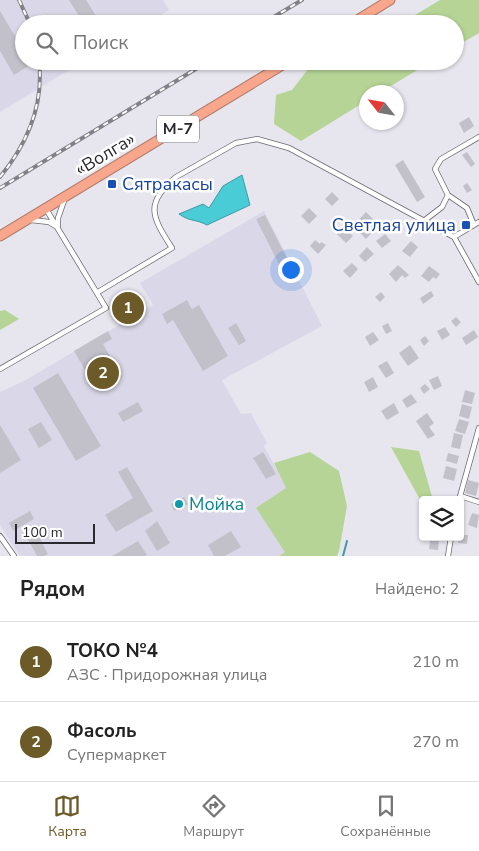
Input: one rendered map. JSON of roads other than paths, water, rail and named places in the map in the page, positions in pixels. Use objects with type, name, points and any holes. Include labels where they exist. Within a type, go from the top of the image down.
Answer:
[{"type":"highway","points":[[366,15],[390,0]]},
{"type":"highway","name":"«Волга»","points":[[0,236],[274,70]]},
{"type":"street","points":[[454,238],[477,224],[467,208],[448,195],[435,169],[441,159],[479,137]]},
{"type":"street","points":[[98,292],[172,248],[154,218],[154,208],[161,192],[176,176],[236,143],[258,139],[289,148],[425,220],[454,238],[479,282]]},
{"type":"street","points":[[425,220],[442,208],[448,195]]},
{"type":"street","points":[[58,227],[58,218],[66,197]]},
{"type":"street","points":[[0,369],[106,308],[46,209]]},
{"type":"street","points":[[28,220],[49,222],[58,227]]},
{"type":"street","points":[[460,496],[479,428]]},
{"type":"street","points":[[464,499],[479,502]]},
{"type":"street","points":[[0,536],[14,556]]},
{"type":"street","points":[[448,556],[450,541]]},
{"type":"water","points":[[242,175],[250,205],[207,225],[179,214],[203,204],[209,208],[223,186]]},
{"type":"waterway","points":[[343,556],[347,541]]},
{"type":"railway","points":[[19,0],[26,15]]},
{"type":"railway","points":[[277,15],[302,0]]},
{"type":"railway","points":[[0,177],[18,151],[32,123],[39,93],[40,70]]},
{"type":"railway","points":[[0,188],[194,70]]},
{"type":"place","name":"Сятракасы","points":[[112,184]]},
{"type":"place","name":"Светлая улица","points":[[466,225]]},
{"type":"place","name":"ТОКО №4","points":[[128,308]]},
{"type":"place","name":"Фасоль","points":[[103,373]]},
{"type":"place","name":"Мойка","points":[[179,504]]}]
